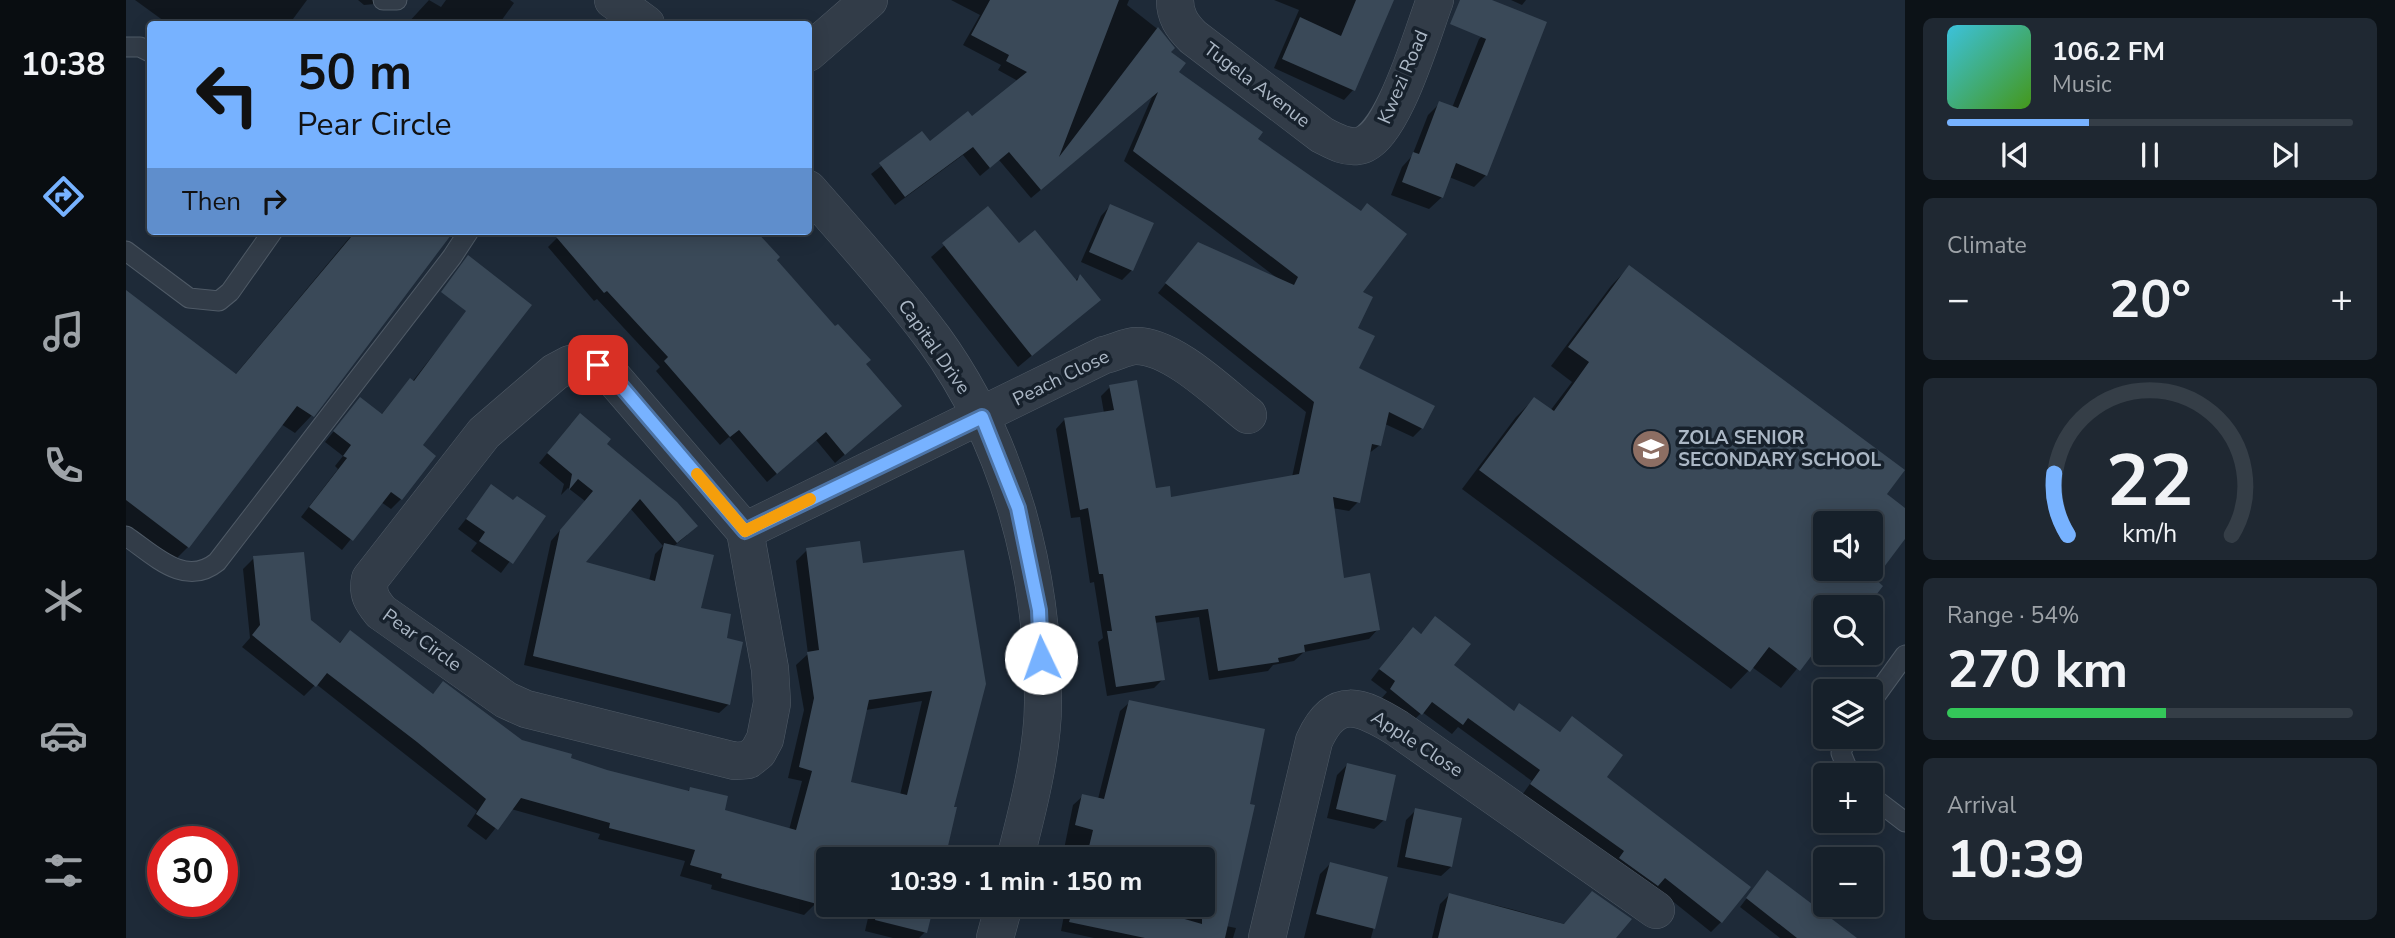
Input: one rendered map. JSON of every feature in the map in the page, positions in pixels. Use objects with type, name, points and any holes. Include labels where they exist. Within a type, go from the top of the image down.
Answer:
[{"type":"street","points":[[613,0],[642,21]]},
{"type":"street","points":[[812,50],[869,0]]},
{"type":"street","name":"Tugela Avenue","points":[[1175,0],[1175,10],[1182,26],[1193,37],[1322,135],[1343,145],[1360,146]]},
{"type":"street","name":"Kwezi Road","points":[[1360,146],[1376,138],[1389,119],[1435,0]]},
{"type":"street","name":"Capital Drive","points":[[812,194],[934,340],[982,417],[1018,508],[1039,610],[1044,706],[1028,808],[1018,847]]},
{"type":"street","name":"Peach Close","points":[[982,417],[1104,355],[1136,346],[1161,352],[1186,367],[1248,415]]},
{"type":"street","name":"Pear Circle","points":[[570,363],[598,365],[610,373],[745,531],[770,669],[772,704],[765,739],[758,751],[748,760],[735,761],[526,709],[506,700],[381,612],[368,590],[369,579],[465,455],[525,398],[570,363]]},
{"type":"street","points":[[745,531],[982,417]]},
{"type":"street","name":"Apple Close","points":[[1267,938],[1314,741],[1322,721],[1333,712],[1350,707],[1373,713],[1398,728],[1656,910]]},
{"type":"street","points":[[995,938],[1001,917]]},
{"type":"lane","points":[[383,0],[397,0]]},
{"type":"lane","points":[[126,47],[141,47],[147,50]]},
{"type":"lane","points":[[126,251],[189,298],[219,301],[230,292],[270,235]]},
{"type":"lane","points":[[126,536],[176,570],[191,574],[206,571],[217,562],[466,235]]},
{"type":"lane","points":[[1883,685],[1905,655]]},
{"type":"lane","points":[[1883,805],[1905,822]]},
{"type":"building","points":[[990,0],[1119,0],[1059,157],[1158,27],[1175,48],[1171,52],[1186,63],[1179,72],[1263,132],[1258,139],[1361,211],[1367,203],[1407,234],[1363,292],[1373,297],[1358,328],[1375,336],[1359,368],[1435,406],[1423,429],[1389,412],[1381,446],[1372,444],[1360,503],[1333,497],[1344,578],[1370,573],[1380,630],[1304,645],[1305,652],[1278,658],[1279,662],[1218,671],[1208,609],[1155,616],[1165,680],[1116,687],[1107,631],[1112,631],[1103,574],[1099,574],[1088,508],[1080,510],[1064,418],[1114,410],[1109,385],[1137,380],[1156,488],[1170,486],[1171,497],[1299,474],[1314,402],[1165,283],[1198,242],[1294,285],[1298,277],[1133,151],[1158,92],[1041,190],[1009,152],[990,168],[973,147],[905,197],[879,163],[922,131],[930,141],[968,111],[972,116],[1027,72],[1006,61],[1009,55],[971,35]]},
{"type":"building","points":[[1356,0],[1394,0],[1355,91],[1282,59],[1300,17],[1341,36]]},
{"type":"building","points":[[1460,0],[1492,0],[1547,22],[1487,176],[1456,163],[1443,198],[1402,182],[1413,152],[1419,154],[1439,101],[1458,108],[1486,39],[1450,24]]},
{"type":"building","points":[[1110,204],[1154,223],[1133,271],[1089,252]]},
{"type":"building","points":[[988,206],[1019,243],[1035,230],[1077,281],[1080,274],[1101,300],[1032,356],[942,243]]},
{"type":"building","points":[[353,235],[451,235],[314,417],[297,406],[189,548],[126,500],[126,290],[236,374]]},
{"type":"building","points":[[554,235],[760,235],[780,257],[777,260],[835,326],[838,324],[871,360],[866,364],[902,406],[845,455],[826,432],[777,474],[739,430],[730,437],[664,361],[668,357],[607,291],[604,293]]},
{"type":"building","points":[[468,255],[532,305],[423,445],[436,456],[402,500],[391,492],[353,541],[309,507],[347,458],[343,456],[351,445],[333,431],[360,397],[382,414],[410,378],[414,381],[466,311],[441,292]]},
{"type":"building","points":[[1629,265],[1905,470],[1887,494],[1905,508],[1905,539],[1883,568],[1883,511],[1813,511],[1813,581],[1877,581],[1883,586],[1876,595],[1813,595],[1813,654],[1800,671],[1769,647],[1750,672],[1479,470],[1534,397],[1554,411],[1589,362],[1568,347]]},
{"type":"building","points":[[580,413],[611,439],[607,444],[677,502],[698,526],[677,543],[640,499],[586,562],[655,581],[664,543],[714,555],[701,608],[731,614],[727,638],[743,642],[730,705],[533,656],[560,530],[593,491],[578,479],[569,490],[572,474],[547,453]]},
{"type":"building","points":[[491,484],[513,500],[517,496],[546,516],[513,564],[479,541],[485,532],[466,519]]},
{"type":"building","points":[[860,541],[863,563],[964,550],[986,684],[954,807],[957,807],[948,847],[816,847],[816,904],[721,878],[722,874],[690,865],[695,850],[609,828],[610,823],[521,798],[498,830],[476,814],[486,799],[417,742],[327,673],[316,687],[252,635],[260,625],[253,556],[304,552],[311,620],[340,643],[350,630],[433,694],[443,681],[522,740],[572,754],[571,758],[607,770],[689,791],[690,787],[728,796],[725,810],[796,830],[812,771],[799,767],[814,698],[807,652],[819,650],[806,548]],"holes":[[[932,691],[907,795],[851,782],[869,700]]]},
{"type":"building","points":[[1435,616],[1471,644],[1454,665],[1514,711],[1519,703],[1560,732],[1572,716],[1623,755],[1607,777],[1751,887],[1722,923],[1665,878],[1658,886],[1619,858],[1624,851],[1530,784],[1540,770],[1468,718],[1463,725],[1432,702],[1422,715],[1390,689],[1395,681],[1379,669],[1413,627],[1421,634]]},
{"type":"building","points":[[1129,700],[1265,729],[1250,804],[1255,805],[1225,938],[1145,938],[1069,922],[1070,917],[1178,917],[1202,924],[1202,917],[1215,917],[1215,847],[1089,847],[1093,830],[1075,825],[1082,794],[1104,799]]},
{"type":"building","points":[[1347,763],[1396,775],[1386,821],[1336,809]]},
{"type":"building","points":[[1415,808],[1462,818],[1452,867],[1405,857]]},
{"type":"building","points":[[1330,862],[1388,877],[1375,929],[1316,914]]},
{"type":"building","points":[[1767,870],[1813,905],[1813,917],[1829,917],[1857,938],[1797,938],[1746,898]]},
{"type":"building","points":[[1592,891],[1632,919],[1616,938],[1438,938],[1449,893],[1564,924]]},
{"type":"building","points":[[876,917],[931,917],[927,933],[875,920]]},
{"type":"slow traffic","points":[[697,474],[745,531],[810,499]]},
{"type":"place","name":"ZOLA SENIOR SECONDARY SCHOOL","points":[[1651,449]]},
{"type":"route","points":[[598,365],[610,373],[745,531],[982,417],[1018,508],[1039,610],[1041,658]]}]
